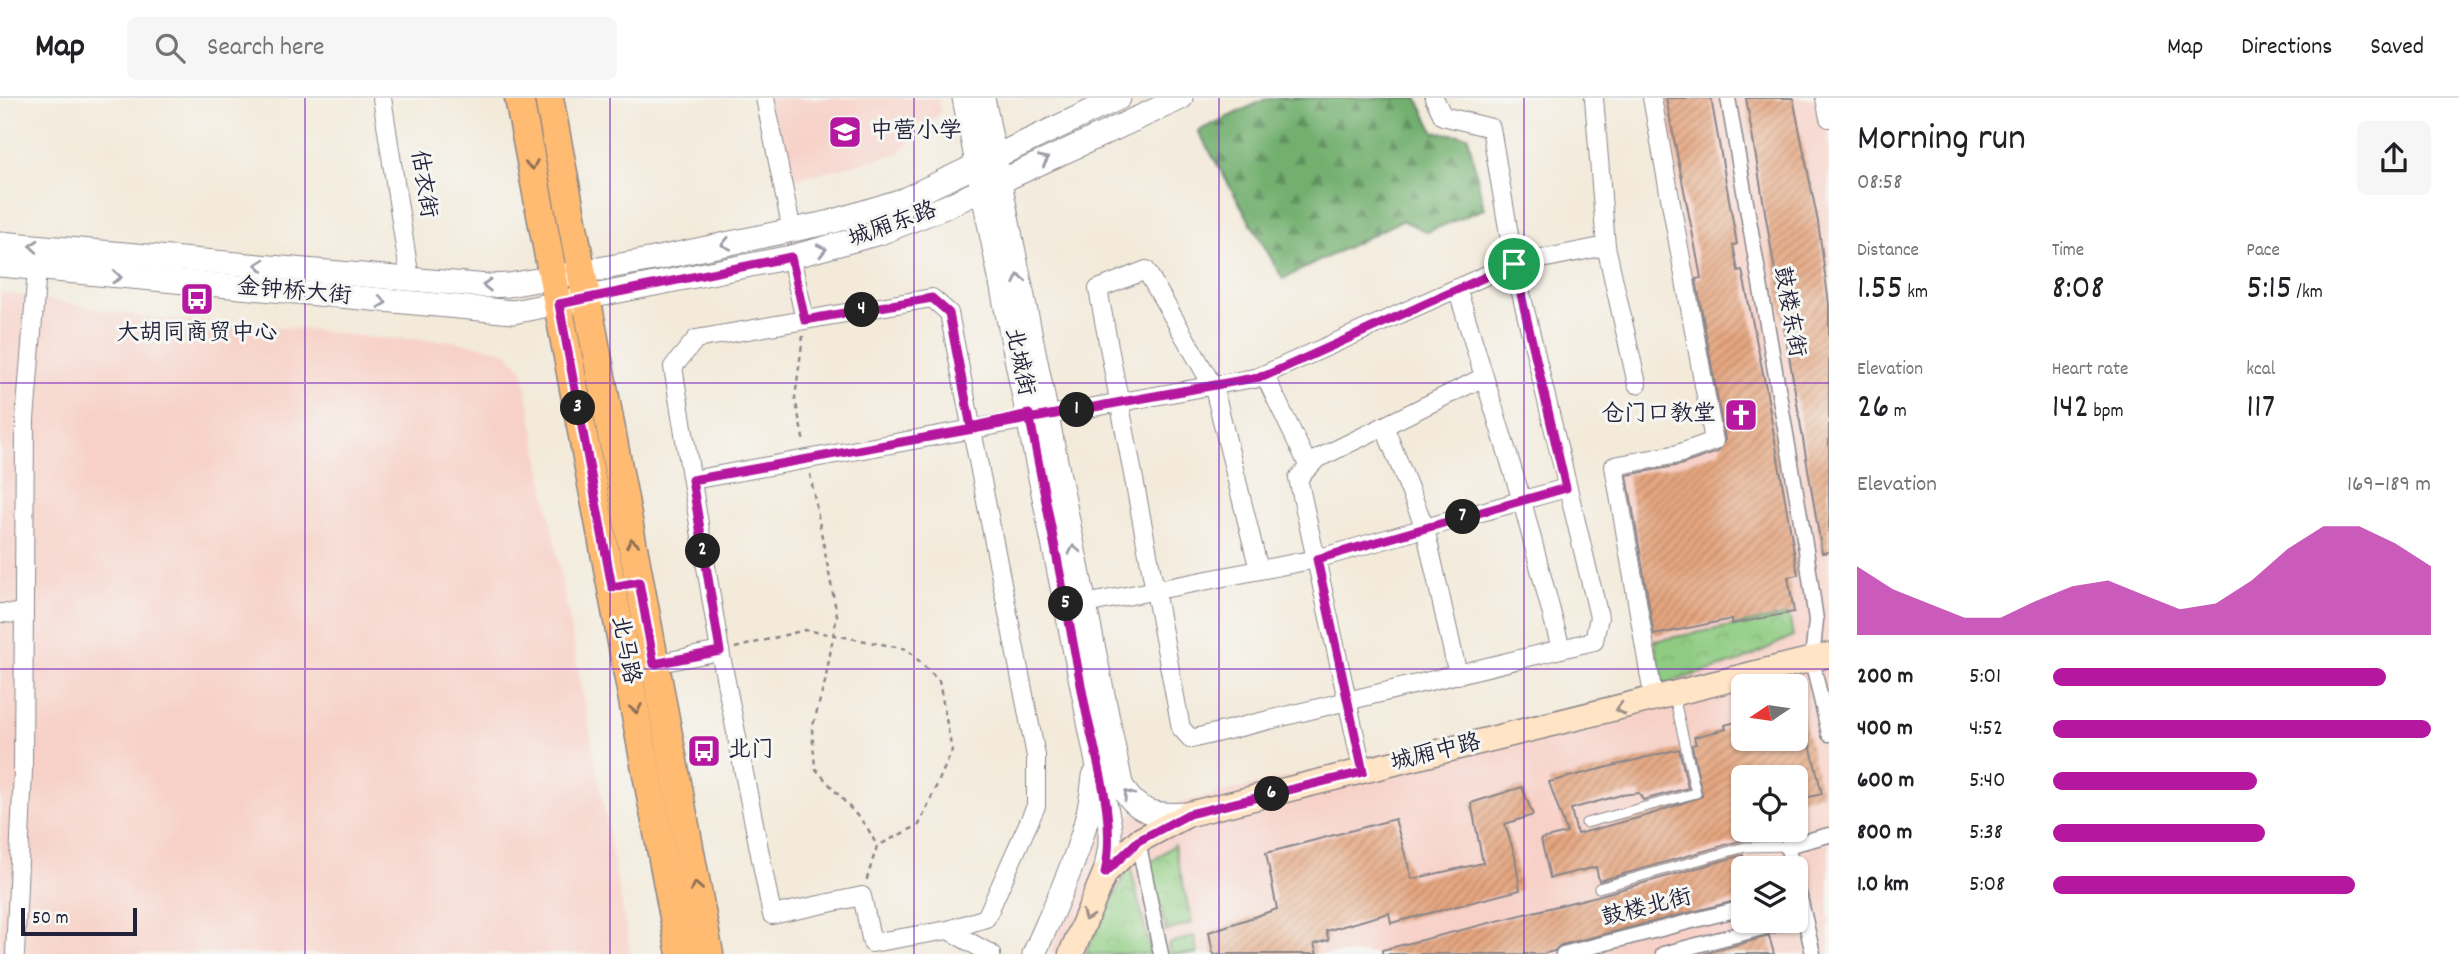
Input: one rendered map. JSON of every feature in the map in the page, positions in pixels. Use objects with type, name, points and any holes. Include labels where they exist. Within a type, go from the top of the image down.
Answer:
[{"type":"main road","name":"北马路","points":[[519,98],[557,291],[626,584],[654,664],[709,954]]},
{"type":"main road","name":"北马路","points":[[549,98],[585,286],[681,954]]},
{"type":"main road","name":"城厢中路","points":[[1071,954],[1105,873],[1138,841],[1189,814],[1821,657]]},
{"type":"street","name":"估衣街","points":[[382,98],[410,279]]},
{"type":"street","points":[[765,98],[792,231]]},
{"type":"street","name":"北城街","points":[[964,98],[986,161]]},
{"type":"street","name":"北城街","points":[[983,98],[986,161],[990,184],[1039,418],[1085,604],[1112,751],[1125,793],[1141,810],[1151,814],[1189,814]]},
{"type":"street","name":"城厢东路","points":[[585,286],[903,200],[1119,98]]},
{"type":"street","name":"城厢东路","points":[[557,291],[791,257],[880,233],[1181,98]]},
{"type":"street","points":[[1259,570],[1214,387],[1146,270],[1098,289],[1181,728],[1191,738],[1347,703],[1594,641],[1599,617],[1514,264],[1491,128],[1443,116],[1434,98]]},
{"type":"street","points":[[1594,98],[1606,246],[1637,384]]},
{"type":"street","points":[[1652,98],[1714,441],[1678,454],[1614,466],[1664,698]]},
{"type":"street","name":"鼓楼东街","points":[[1728,98],[1806,550],[1829,734]]},
{"type":"street","points":[[1825,98],[1829,118]]},
{"type":"street","name":"金钟桥大街","points":[[0,243],[557,291]]},
{"type":"street","points":[[692,480],[971,428],[1119,406],[1265,376],[1514,264],[1606,246]]},
{"type":"street","points":[[791,257],[805,320]]},
{"type":"street","name":"金钟桥大街","points":[[0,265],[488,312],[513,312],[557,291]]},
{"type":"street","points":[[15,954],[23,770],[25,421],[37,269]]},
{"type":"street","points":[[1457,289],[1482,378],[1522,501],[1561,649]]},
{"type":"street","points":[[932,298],[949,313],[1036,756],[1036,806],[986,918],[948,930],[872,943],[862,895],[772,915],[720,651],[673,367],[696,339],[805,320],[932,298]]},
{"type":"street","points":[[1265,376],[1309,467]]},
{"type":"street","points":[[1363,772],[1298,478],[1317,459],[1482,378]]},
{"type":"street","name":"北城街","points":[[1039,418],[1095,756],[1110,827],[1105,873]]},
{"type":"street","points":[[1384,426],[1425,528],[1458,675]]},
{"type":"street","points":[[1085,604],[1317,559],[1566,488]]},
{"type":"street","points":[[0,613],[24,614]]},
{"type":"street","points":[[654,664],[720,651]]},
{"type":"street","points":[[1034,954],[1069,870],[1086,820],[1093,795],[1095,756]]},
{"type":"street","points":[[1790,856],[1787,846],[1829,835]]},
{"type":"street","points":[[1138,841],[1161,954]]},
{"type":"street","name":"鼓楼北街","points":[[1563,954],[1731,911]]},
{"type":"street","points":[[948,930],[991,954]]},
{"type":"street","name":"鼓楼北街","points":[[1663,954],[1744,933]]},
{"type":"street","points":[[1804,933],[1813,954]]},
{"type":"lane","points":[[1586,823],[1696,793],[1664,698]]},
{"type":"lane","points":[[1599,888],[1745,847],[1787,846]]},
{"type":"path","points":[[805,320],[795,398],[837,615],[812,729],[815,768],[867,827],[877,846],[862,895]]},
{"type":"path","points":[[720,651],[805,630],[907,649],[939,681],[952,751],[919,825],[877,846]]},
{"type":"shaded area","name":"中营小学","points":[[764,98],[938,98],[941,111],[899,153],[782,183]]},
{"type":"shaded area","points":[[1658,98],[1824,98],[1829,128],[1829,954],[1050,954],[1096,823],[1655,689],[1615,464],[1720,441]]},
{"type":"shaded area","points":[[0,292],[151,318],[303,329],[376,338],[454,341],[506,351],[523,370],[631,954],[0,954]]},
{"type":"green space","points":[[1268,98],[1417,98],[1434,132],[1468,136],[1484,209],[1427,232],[1402,220],[1283,279],[1198,131]]},
{"type":"green space","points":[[1789,615],[1793,636],[1741,661],[1663,684],[1654,641]]},
{"type":"green space","points":[[1174,845],[1192,923],[1166,931],[1150,863]]},
{"type":"green space","points":[[1130,865],[1151,954],[1085,954]]},
{"type":"green space","points":[[1194,936],[1198,954],[1170,954],[1168,944]]},
{"type":"building","points":[[1666,98],[1711,98],[1737,244],[1733,245],[1738,271],[1742,270],[1766,388],[1798,575],[1788,577],[1794,612],[1732,624],[1732,619],[1654,635],[1627,475],[1680,465],[1718,452],[1725,440],[1696,279],[1701,278]]},
{"type":"building","points":[[1746,98],[1793,98],[1818,222],[1829,304],[1829,552],[1822,553]]},
{"type":"building","points":[[1731,723],[1731,751],[1808,751],[1808,736],[1822,794],[1808,797],[1808,765],[1731,765],[1731,842],[1736,842],[1599,881],[1596,867],[1550,878],[1541,839],[1567,833],[1549,782],[1679,749],[1688,788],[1643,800],[1639,793],[1621,795],[1571,809],[1577,834],[1649,815],[1702,796],[1692,745],[1696,744],[1694,737],[1726,729],[1725,725]]},
{"type":"building","points":[[1522,787],[1533,815],[1505,824],[1515,856],[1520,890],[1391,923],[1389,913],[1326,931],[1329,940],[1314,944],[1317,954],[1213,954],[1209,932],[1277,909],[1266,853],[1395,819],[1412,879],[1483,863],[1471,803]]},
{"type":"building","points":[[1731,858],[1731,902],[1561,945],[1554,951],[1543,954],[1382,954],[1382,950],[1601,895]]},
{"type":"building","points":[[1769,936],[1774,954],[1703,954]]},
{"type":"place","name":"中营小学","points":[[845,132]]},
{"type":"place","name":"大胡同商贸中心","points":[[197,299]]},
{"type":"place","name":"仓门口教堂","points":[[1741,415]]},
{"type":"place","name":"北门","points":[[704,751]]},
{"type":"route","points":[[1514,264],[1265,376],[1048,416],[1030,419],[972,429],[692,480],[720,651],[654,664],[639,582],[612,587],[559,304],[791,257],[805,320],[932,298],[949,313],[971,427],[1029,414],[1030,419],[1095,756],[1110,827],[1105,873],[1138,841],[1189,814],[1363,772],[1317,559],[1566,488],[1514,264]]}]
